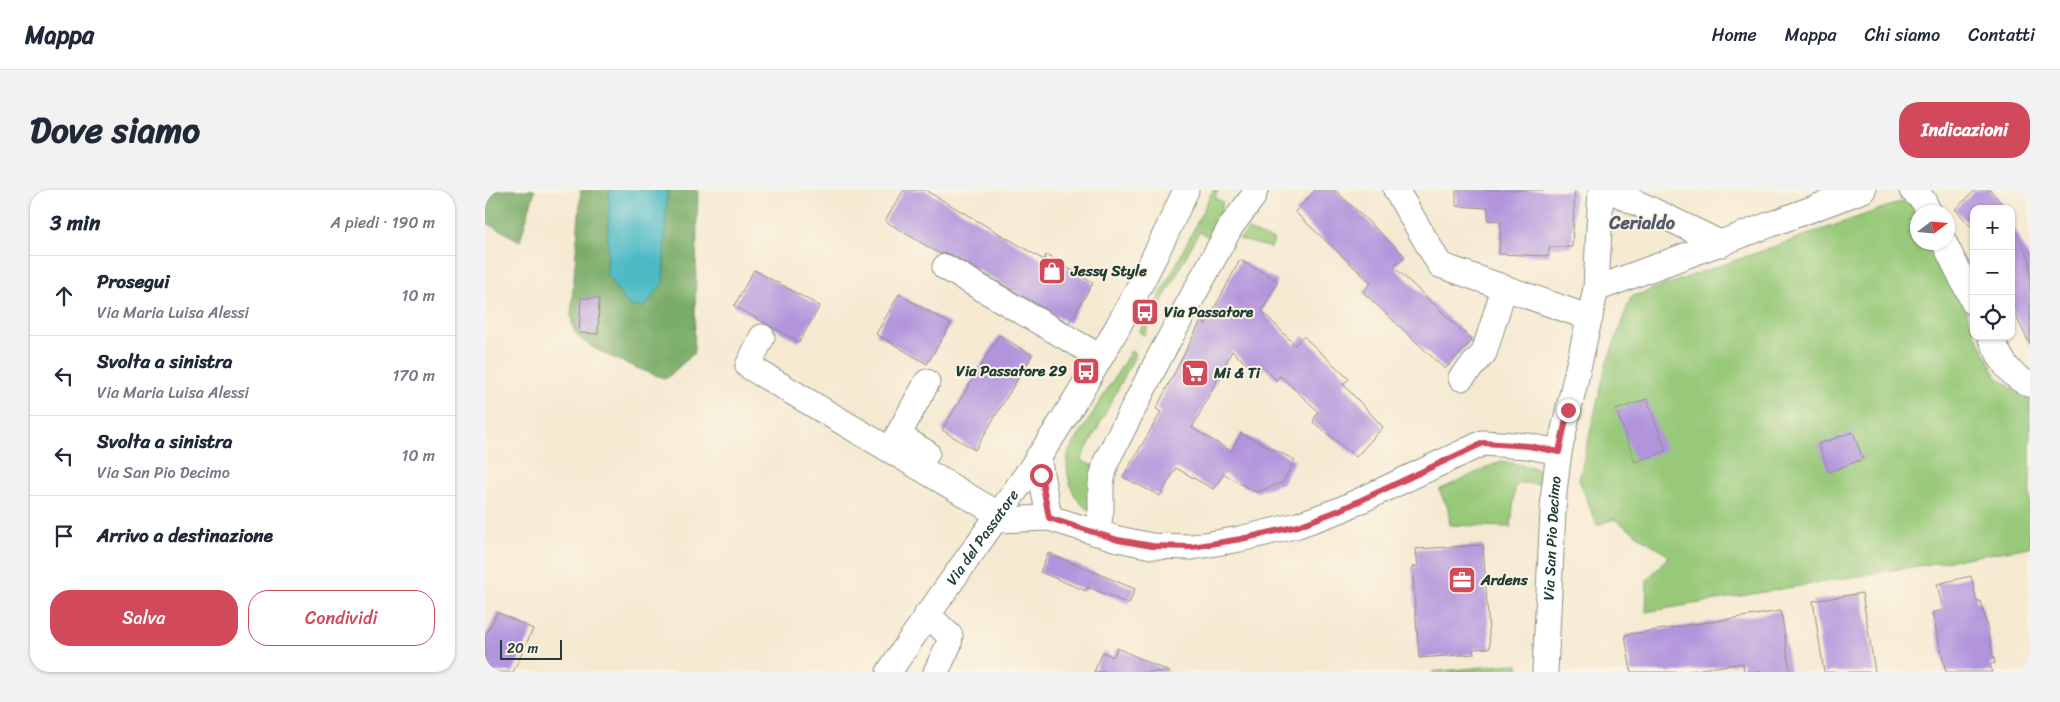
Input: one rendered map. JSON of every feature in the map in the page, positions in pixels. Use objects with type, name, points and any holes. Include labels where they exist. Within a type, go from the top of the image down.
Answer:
[{"type":"street","name":"Via del Passatore","points":[[889,672],[927,614],[1038,457],[1100,357],[1165,237],[1186,190]]},
{"type":"street","points":[[1097,534],[1101,510],[1101,483],[1106,462],[1160,356],[1231,226],[1253,197],[1255,190]]},
{"type":"street","points":[[1396,190],[1440,265],[1590,318]]},
{"type":"street","name":"Via San Pio Decimo","points":[[1545,672],[1555,491],[1559,452],[1596,289],[1601,190]]},
{"type":"street","points":[[1610,190],[1722,244]]},
{"type":"street","points":[[1596,289],[1722,244],[1863,190]]},
{"type":"street","points":[[1912,190],[1926,205]]},
{"type":"street","points":[[1948,250],[1970,295]]},
{"type":"street","points":[[945,267],[1100,357]]},
{"type":"street","points":[[1461,378],[1484,353],[1504,288]]},
{"type":"street","points":[[762,337],[748,366],[1000,512],[1049,518],[1097,534],[1152,546],[1192,547],[1241,539],[1298,526],[1340,510],[1483,443],[1529,446],[1559,452]]},
{"type":"street","points":[[1992,340],[2002,360],[2012,373],[2030,384]]},
{"type":"street","points":[[927,382],[897,435],[1000,512]]},
{"type":"street","points":[[1038,457],[1049,518]]},
{"type":"street","points":[[927,614],[950,636],[949,644],[936,672]]},
{"type":"green space","points":[[485,190],[535,190],[520,241],[485,222]]},
{"type":"green space","points":[[581,190],[698,190],[694,353],[666,379],[602,352],[580,338],[574,331],[571,315]]},
{"type":"green space","points":[[1213,190],[1218,190],[1215,198],[1223,202],[1213,239],[1199,232],[1144,335],[1139,332],[1177,263]]},
{"type":"green space","points":[[1912,198],[1914,205],[1910,205],[1910,250],[1936,250],[1970,321],[1970,340],[1979,340],[1996,377],[2030,400],[2030,547],[1646,612],[1647,580],[1669,556],[1614,519],[1597,525],[1579,480],[1606,365],[1631,297]]},
{"type":"green space","points":[[1248,230],[1274,240],[1271,248],[1239,239]]},
{"type":"green space","points":[[1131,351],[1136,354],[1081,460],[1095,467],[1094,507],[1088,509],[1077,499],[1070,484],[1067,468],[1068,453]]},
{"type":"green space","points":[[1501,461],[1533,467],[1538,470],[1539,484],[1520,483],[1515,487],[1511,527],[1450,525],[1448,508],[1439,490]]},
{"type":"green space","points":[[1518,664],[1518,672],[1432,672]]},
{"type":"water","points":[[609,190],[667,190],[663,283],[644,307],[629,306],[607,276]]},
{"type":"building","points":[[904,190],[925,190],[1044,260],[1046,255],[1093,283],[1069,323],[952,255],[940,254],[885,221]]},
{"type":"building","points":[[1315,190],[1335,190],[1405,256],[1394,267],[1472,340],[1445,369],[1363,292],[1371,283],[1295,212]]},
{"type":"building","points":[[1456,190],[1575,190],[1572,247],[1549,247],[1549,256],[1499,254],[1501,221],[1488,220],[1488,208],[1456,206]]},
{"type":"building","points":[[1976,190],[1990,190],[2003,205],[1970,205],[1970,226],[1955,209]]},
{"type":"building","points":[[2015,229],[2030,260],[2030,345],[2015,314]]},
{"type":"building","points":[[1240,260],[1278,281],[1262,311],[1295,345],[1303,336],[1349,379],[1343,384],[1383,427],[1356,457],[1313,422],[1318,411],[1280,376],[1276,380],[1263,366],[1258,374],[1232,351],[1192,428],[1231,451],[1241,433],[1295,460],[1282,483],[1257,492],[1224,474],[1213,489],[1176,468],[1160,496],[1123,477],[1161,412],[1156,409],[1201,321],[1206,324]]},
{"type":"building","points":[[754,270],[820,306],[799,342],[734,306]]},
{"type":"building","points":[[899,294],[951,324],[927,364],[876,334]]},
{"type":"building","points":[[581,298],[599,298],[598,334],[579,333]]},
{"type":"building","points":[[999,335],[1032,355],[975,450],[942,430]]},
{"type":"building","points":[[1647,399],[1666,451],[1635,462],[1616,410]]},
{"type":"building","points":[[1853,432],[1863,459],[1829,472],[1818,444]]},
{"type":"building","points":[[1483,545],[1490,648],[1473,649],[1474,654],[1419,658],[1412,567],[1418,566],[1416,549]]},
{"type":"building","points":[[1048,553],[1135,589],[1129,604],[1088,587],[1086,591],[1040,572]]},
{"type":"building","points":[[1971,576],[1977,602],[1981,601],[1995,663],[1990,664],[1992,672],[1946,672],[1932,613],[1943,610],[1937,584]]},
{"type":"building","points":[[1862,593],[1875,672],[1824,672],[1813,601]]},
{"type":"building","points":[[1781,611],[1790,672],[1744,672],[1743,663],[1681,672],[1631,672],[1625,635]]},
{"type":"building","points":[[497,612],[533,629],[513,672],[485,672],[485,637]]},
{"type":"building","points":[[1117,648],[1170,672],[1094,672],[1103,652],[1113,657]]},
{"type":"place","name":"Jessy Style","points":[[1052,271]]},
{"type":"place","name":"Via Passatore","points":[[1145,312]]},
{"type":"place","name":"Via Passatore 29","points":[[1086,371]]},
{"type":"place","name":"Mi & Ti","points":[[1195,373]]},
{"type":"place","name":"Ardens","points":[[1462,580]]},
{"type":"district","name":"Cerialdo","points":[[1642,223]]},
{"type":"route","points":[[1041,475],[1049,518],[1118,540],[1152,546],[1192,547],[1222,543],[1298,526],[1340,510],[1483,443],[1529,446],[1559,452],[1568,410]]}]
